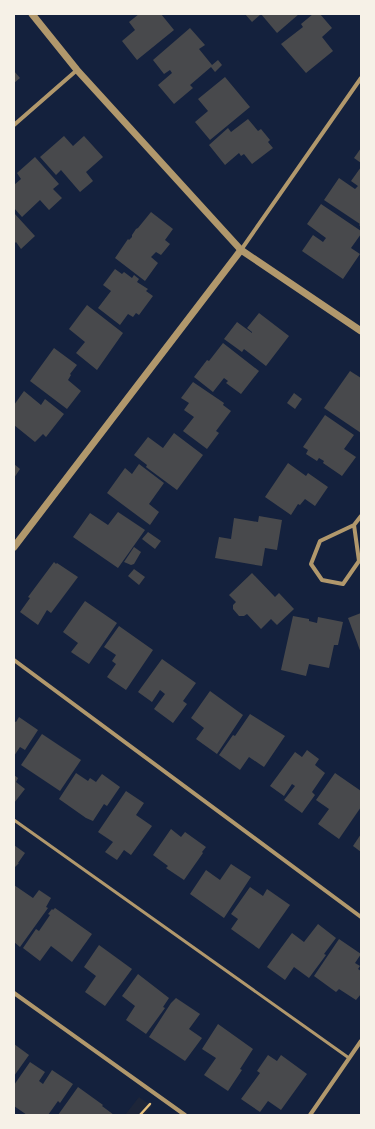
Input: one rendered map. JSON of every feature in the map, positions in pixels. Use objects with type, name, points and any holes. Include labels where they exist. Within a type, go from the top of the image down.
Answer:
[{"type":"street","points":[[32,14],[77,70],[241,250],[361,331]]},
{"type":"street","points":[[14,125],[77,70]]},
{"type":"street","points":[[14,547],[241,250],[361,78]]},
{"type":"street","points":[[354,525],[359,561],[343,584],[322,580],[311,564],[320,540],[354,525],[361,516]]},
{"type":"street","points":[[14,660],[361,917]]},
{"type":"street","points":[[14,993],[185,1115]]},
{"type":"street","points":[[310,1115],[361,1041]]},
{"type":"lane","points":[[14,820],[349,1058]]},
{"type":"shaded area","points":[[139,1097],[152,1106],[145,1115],[125,1115]]},
{"type":"building","points":[[139,14],[161,14],[174,30],[137,60],[122,41],[135,30],[129,22]]},
{"type":"building","points":[[245,14],[261,14],[252,22]]},
{"type":"building","points":[[261,14],[299,14],[277,33]]},
{"type":"building","points":[[313,14],[320,14],[332,28],[322,37],[333,51],[306,73],[281,44],[303,27],[301,24]]},
{"type":"building","points":[[190,28],[205,45],[199,49],[212,65],[218,60],[222,65],[215,72],[211,67],[190,85],[193,88],[174,104],[158,85],[172,73],[170,70],[164,74],[153,60]]},
{"type":"building","points":[[14,71],[20,78],[14,83]]},
{"type":"building","points":[[225,77],[250,107],[210,140],[195,122],[208,111],[198,99]]},
{"type":"building","points":[[248,119],[258,131],[261,129],[270,140],[268,142],[273,148],[252,164],[244,154],[241,156],[239,153],[225,165],[209,145],[228,128],[231,132]]},
{"type":"building","points":[[64,136],[73,146],[84,136],[103,157],[86,172],[93,181],[80,192],[61,170],[56,175],[40,157]]},
{"type":"building","points":[[361,148],[361,163],[354,158]]},
{"type":"building","points":[[35,157],[59,184],[53,189],[62,198],[49,210],[40,200],[22,217],[14,208],[14,185],[21,179],[17,173]]},
{"type":"building","points":[[361,167],[361,227],[359,225],[360,224],[324,200],[339,178],[355,189],[358,186],[351,181]]},
{"type":"building","points":[[321,204],[361,231],[361,234],[351,248],[360,254],[343,279],[302,251],[313,235],[323,242],[326,238],[307,224]]},
{"type":"building","points":[[151,212],[173,229],[165,240],[170,244],[161,255],[156,252],[151,257],[158,263],[145,281],[115,258],[128,239],[129,240],[132,237],[136,229]]},
{"type":"building","points":[[14,213],[35,236],[21,249],[16,242],[14,244]]},
{"type":"building","points":[[115,269],[122,274],[124,272],[132,278],[134,275],[139,279],[137,282],[148,289],[146,291],[153,296],[139,315],[136,313],[133,317],[128,314],[120,325],[98,308],[111,291],[103,285]]},
{"type":"building","points":[[87,305],[123,333],[97,370],[76,353],[85,342],[69,329]]},
{"type":"building","points":[[259,313],[289,336],[266,366],[244,349],[242,352],[224,339],[237,322],[252,333],[247,328]]},
{"type":"building","points":[[223,343],[259,371],[241,394],[226,383],[228,381],[224,378],[213,392],[194,377]]},
{"type":"building","points":[[54,348],[77,365],[70,374],[71,375],[68,380],[81,391],[67,409],[30,381]]},
{"type":"building","points":[[350,371],[361,378],[361,433],[324,408]]},
{"type":"building","points":[[193,382],[224,403],[223,405],[231,411],[216,431],[219,433],[207,449],[183,431],[194,417],[184,410],[189,403],[181,398]]},
{"type":"building","points":[[24,391],[41,405],[45,399],[64,414],[46,437],[43,434],[35,442],[14,425],[14,405]]},
{"type":"building","points":[[294,393],[302,399],[295,409],[287,403]]},
{"type":"building","points":[[325,415],[354,435],[344,449],[356,457],[342,476],[323,463],[324,461],[319,458],[317,461],[306,454],[308,450],[303,447]]},
{"type":"building","points":[[174,433],[203,455],[177,490],[146,467],[147,465],[134,455],[148,437],[163,448]]},
{"type":"building","points":[[288,463],[306,476],[308,473],[328,487],[315,506],[305,499],[300,505],[298,504],[291,515],[265,497]]},
{"type":"building","points":[[14,464],[20,469],[14,478]]},
{"type":"building","points":[[139,464],[164,483],[149,504],[159,512],[150,525],[107,493],[125,468],[132,474]]},
{"type":"building","points":[[118,512],[145,530],[118,568],[73,537],[90,513],[108,525]]},
{"type":"building","points":[[259,516],[282,520],[277,550],[265,548],[262,566],[215,558],[219,537],[231,539],[234,518],[258,522]]},
{"type":"building","points":[[148,532],[161,541],[155,549],[142,539]]},
{"type":"building","points":[[134,547],[141,552],[134,564],[131,565],[124,562]]},
{"type":"building","points":[[54,562],[78,577],[51,613],[47,610],[38,625],[20,612],[30,598],[28,597]]},
{"type":"building","points":[[134,569],[145,577],[139,585],[128,576]]},
{"type":"building","points":[[252,573],[275,597],[279,593],[294,609],[277,625],[271,619],[261,629],[247,614],[244,616],[239,616],[233,609],[233,605],[236,602],[229,595]]},
{"type":"building","points":[[85,601],[117,623],[89,664],[71,652],[78,643],[63,632]]},
{"type":"building","points":[[361,613],[361,653],[348,618]]},
{"type":"building","points":[[293,616],[309,619],[309,621],[317,623],[318,617],[343,622],[338,645],[334,645],[329,668],[309,664],[306,676],[281,670]]},
{"type":"building","points":[[119,626],[153,650],[126,690],[107,677],[116,664],[112,661],[116,655],[104,647]]},
{"type":"building","points":[[162,659],[196,683],[183,701],[187,704],[173,723],[154,709],[165,694],[160,690],[152,702],[138,692]]},
{"type":"building","points":[[210,691],[243,715],[217,754],[196,739],[204,728],[191,718]]},
{"type":"building","points":[[250,714],[285,736],[264,767],[249,757],[240,770],[219,755],[233,735],[235,736]]},
{"type":"building","points":[[19,717],[38,730],[25,750],[20,747],[14,756],[14,721],[16,722]]},
{"type":"building","points":[[42,734],[81,760],[60,791],[21,765]]},
{"type":"building","points":[[307,750],[319,759],[315,765],[325,773],[312,792],[315,795],[302,813],[284,800],[295,786],[292,784],[284,796],[270,786],[295,752],[302,757]]},
{"type":"building","points":[[76,773],[88,781],[90,778],[96,782],[102,774],[120,787],[107,806],[104,804],[93,821],[86,818],[59,799]]},
{"type":"building","points":[[335,773],[361,791],[361,807],[339,839],[318,824],[329,809],[316,800]]},
{"type":"building","points":[[14,775],[18,778],[16,782],[25,789],[14,803]]},
{"type":"building","points":[[126,791],[144,803],[136,815],[152,826],[131,855],[124,850],[117,860],[105,852],[113,842],[98,832]]},
{"type":"building","points":[[171,829],[181,837],[185,832],[206,847],[184,880],[166,868],[168,866],[153,855]]},
{"type":"building","points":[[361,834],[361,852],[353,846]]},
{"type":"building","points":[[14,845],[25,853],[14,868]]},
{"type":"building","points":[[231,864],[251,877],[224,918],[190,894],[206,870],[220,880]]},
{"type":"building","points":[[14,885],[33,898],[39,890],[51,898],[46,907],[48,908],[20,947],[14,942]]},
{"type":"building","points":[[250,887],[263,896],[267,889],[290,905],[259,949],[231,929],[238,919],[231,914]]},
{"type":"building","points":[[55,908],[92,934],[72,962],[51,946],[40,961],[23,948],[36,929],[39,931],[50,915],[48,914]]},
{"type":"building","points":[[318,924],[336,938],[324,954],[326,955],[309,978],[294,967],[285,980],[267,967],[292,933],[304,942]]},
{"type":"building","points":[[339,939],[361,954],[355,963],[360,966],[358,969],[361,971],[361,994],[356,1000],[339,989],[336,992],[314,976]]},
{"type":"building","points":[[99,945],[132,969],[105,1006],[85,992],[96,976],[84,967]]},
{"type":"building","points":[[138,974],[169,998],[163,1007],[165,1008],[146,1034],[126,1020],[135,1006],[122,996]]},
{"type":"building","points":[[176,998],[200,1014],[189,1029],[202,1038],[185,1061],[149,1037],[171,1003]]},
{"type":"building","points":[[218,1024],[253,1049],[240,1069],[242,1070],[228,1091],[204,1075],[216,1058],[202,1049]]},
{"type":"building","points":[[14,1044],[29,1055],[14,1076]]},
{"type":"building","points":[[268,1055],[277,1061],[281,1055],[307,1074],[281,1110],[268,1101],[260,1112],[241,1099],[260,1073],[257,1071]]},
{"type":"building","points":[[30,1062],[45,1072],[39,1081],[43,1084],[52,1070],[73,1084],[60,1103],[58,1101],[48,1115],[27,1115],[14,1106],[14,1085]]},
{"type":"building","points":[[78,1087],[103,1105],[102,1106],[114,1115],[58,1115]]}]
